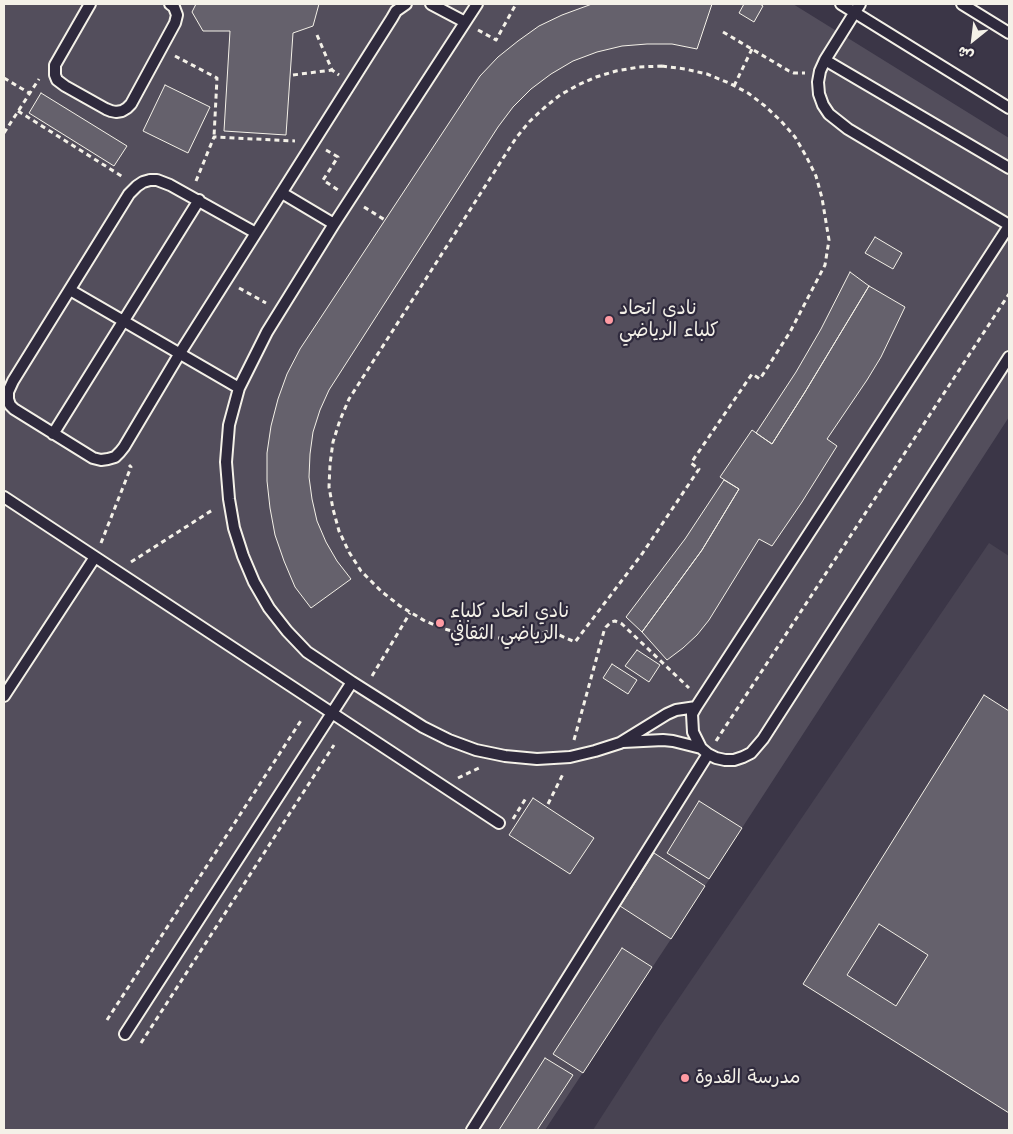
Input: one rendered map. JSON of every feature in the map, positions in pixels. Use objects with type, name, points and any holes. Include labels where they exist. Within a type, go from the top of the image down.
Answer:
[{"type":"lane","points":[[90,4],[55,65],[55,75],[61,83],[111,112],[122,111],[127,108],[161,48],[176,19],[176,11],[170,4]]},
{"type":"lane","points":[[256,233],[199,200],[163,182],[157,180],[143,182],[137,186],[129,194],[13,381],[8,392],[10,404],[14,409],[93,458],[108,459],[120,452],[180,353],[282,193],[396,11],[406,4]]},
{"type":"lane","points":[[431,4],[465,22]]},
{"type":"lane","points":[[477,4],[334,224],[267,332],[239,388],[229,425],[226,462],[234,528],[254,582],[269,608],[307,652],[364,690],[423,727],[449,740],[476,750],[505,756],[537,759],[570,756],[620,743],[663,740],[682,743],[725,760],[734,760],[751,753],[763,739],[1009,357]]},
{"type":"lane","points":[[841,4],[858,8],[1009,108]]},
{"type":"lane","points":[[962,4],[1009,33]]},
{"type":"lane","points":[[704,751],[693,732],[692,714],[698,703],[1009,226],[838,122],[829,114],[819,94],[818,82],[820,71],[858,8]]},
{"type":"lane","points":[[825,60],[1009,168]]},
{"type":"lane","points":[[282,193],[334,224]]},
{"type":"lane","points":[[53,434],[199,200]]},
{"type":"lane","points":[[70,290],[239,388]]},
{"type":"lane","points":[[4,497],[499,823]]},
{"type":"lane","points":[[4,696],[95,557]]},
{"type":"lane","points":[[125,1034],[352,682]]},
{"type":"lane","points":[[620,743],[667,714],[698,703]]},
{"type":"lane","points":[[472,1130],[704,751]]},
{"type":"path","points":[[465,22],[496,40],[516,4]]},
{"type":"path","points":[[723,32],[794,73],[820,71]]},
{"type":"path","points":[[317,35],[332,70],[351,83]]},
{"type":"path","points":[[161,48],[217,78],[214,137]]},
{"type":"path","points":[[734,86],[752,50]]},
{"type":"path","points":[[4,133],[29,93],[39,80],[55,65]]},
{"type":"path","points":[[662,66],[685,69],[707,74],[734,86],[748,93],[765,106],[795,137],[816,176],[822,198],[828,240],[825,265],[790,332],[760,379],[752,374],[691,463],[699,469],[642,554],[575,642],[550,631],[508,638],[486,638],[465,635],[432,624],[410,612],[381,591],[361,571],[339,532],[329,487],[330,464],[333,442],[349,399],[516,138],[544,108],[560,95],[596,77],[639,67],[662,66]]},
{"type":"path","points":[[293,75],[332,70]]},
{"type":"path","points":[[4,78],[29,93]]},
{"type":"path","points":[[18,111],[137,186]]},
{"type":"path","points":[[226,280],[280,311]]},
{"type":"path","points":[[704,751],[1009,294]]},
{"type":"path","points":[[95,557],[131,467],[120,452]]},
{"type":"path","points":[[116,571],[230,499]]},
{"type":"path","points":[[364,690],[410,612]]},
{"type":"path","points":[[548,804],[570,756],[604,631],[611,622],[622,624],[698,703]]},
{"type":"path","points":[[107,1020],[302,719]]},
{"type":"path","points":[[142,1043],[334,745]]},
{"type":"path","points":[[442,786],[505,756]]},
{"type":"shaded area","name":"نادي اتحاد كلباء الرياضي الثقافي","points":[[4,4],[793,4],[1009,138],[1009,417],[545,1130],[4,1130]]},
{"type":"shaded area","points":[[989,543],[1009,556],[1009,1130],[593,1130],[660,1026]]},
{"type":"shaded area","points":[[879,924],[928,955],[896,1006],[847,975]]},
{"type":"building","points":[[196,4],[319,4],[313,26],[293,33],[286,135],[224,131],[230,31],[203,31],[192,12]]},
{"type":"building","points":[[592,4],[712,4],[697,49],[672,44],[622,46],[597,52],[573,61],[531,89],[513,107],[498,127],[329,390],[320,410],[313,432],[310,454],[309,477],[312,499],[317,521],[326,542],[337,561],[351,579],[311,608],[295,587],[284,561],[275,535],[267,481],[267,453],[271,426],[287,374],[300,349],[480,76],[498,57],[539,26]]},
{"type":"building","points":[[744,4],[760,4],[763,6],[754,22],[739,13]]},
{"type":"building","points":[[165,85],[210,107],[188,153],[143,131]]},
{"type":"building","points":[[41,93],[127,146],[114,166],[29,113]]},
{"type":"building","points":[[875,237],[902,253],[893,269],[865,253]]},
{"type":"building","points":[[850,272],[869,286],[772,444],[756,433],[796,372],[821,329]]},
{"type":"building","points":[[869,286],[905,307],[881,357],[827,439],[837,446],[772,546],[759,539],[709,620],[697,635],[667,660],[642,632],[702,550],[739,489],[720,477],[752,430],[772,444]]},
{"type":"building","points":[[724,480],[739,489],[702,550],[642,632],[626,617],[685,539]]},
{"type":"building","points":[[637,650],[660,665],[649,682],[625,666]]},
{"type":"building","points":[[612,664],[637,680],[628,694],[603,678]]},
{"type":"building","points":[[984,695],[1009,711],[1009,1113],[803,984]],"holes":[[[879,924],[928,955],[896,1006],[847,975]]]},
{"type":"building","points":[[533,798],[594,838],[570,874],[509,835]]},
{"type":"building","points":[[699,801],[742,828],[709,879],[667,853]]},
{"type":"building","points":[[654,853],[705,886],[671,939],[620,906]]},
{"type":"building","points":[[622,948],[652,967],[583,1073],[553,1054]]},
{"type":"building","points":[[545,1058],[573,1075],[537,1130],[499,1130]]},
{"type":"place","name":"نادي اتحاد كلباء الرياضي","points":[[609,320]]},
{"type":"place","name":"نادي اتحاد كلباء الرياضي الثقافي","points":[[440,623]]},
{"type":"place","name":"مدرسة القدوة","points":[[685,1078]]}]
